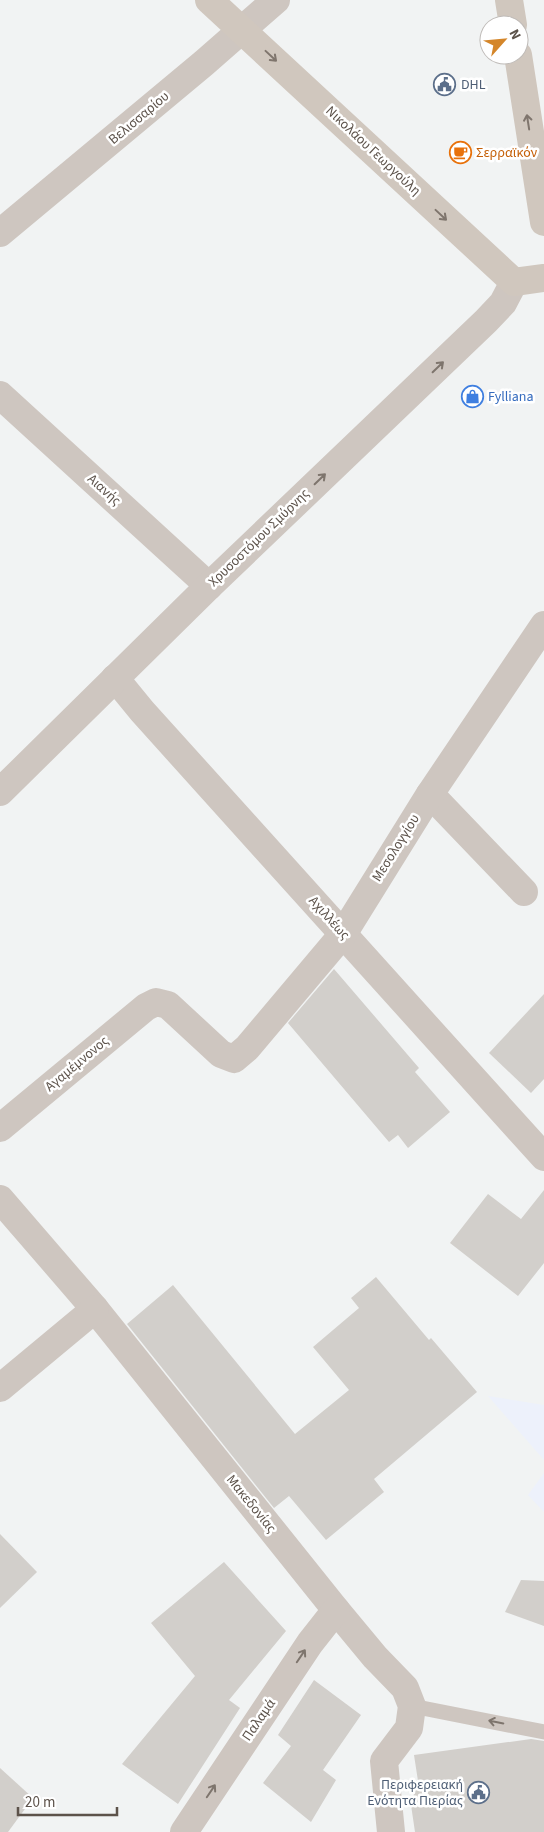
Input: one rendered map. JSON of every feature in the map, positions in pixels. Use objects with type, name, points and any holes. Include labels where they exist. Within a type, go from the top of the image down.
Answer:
[{"type":"main road","name":"Νικολάου Γεωργούλη","points":[[209,0],[514,282]]},
{"type":"main road","points":[[509,0],[511,15]]},
{"type":"main road","points":[[520,65],[544,222]]},
{"type":"main road","points":[[514,282],[544,278]]},
{"type":"street","name":"Βελισσαρίου","points":[[0,233],[276,0]]},
{"type":"street","name":"Χρυσοστόμου Σμύρνης","points":[[0,792],[209,586],[486,321],[503,303],[514,282]]},
{"type":"street","name":"Αιανής","points":[[0,395],[209,586]]},
{"type":"street","name":"Μεσολογγίου","points":[[156,1002],[168,1005],[221,1054],[234,1059],[247,1048],[343,934],[430,794],[544,625]]},
{"type":"street","name":"Αχιλλέως","points":[[115,678],[544,1157]]},
{"type":"street","points":[[430,794],[524,892]]},
{"type":"street","name":"Αγαμέμνονος","points":[[0,1128],[146,1008],[156,1002]]},
{"type":"street","name":"Μακεδονίας","points":[[0,1199],[95,1309],[336,1610],[375,1657],[405,1688],[412,1706]]},
{"type":"street","points":[[0,1388],[95,1309]]},
{"type":"street","name":"Παλαμά","points":[[184,1832],[310,1643],[336,1610]]},
{"type":"street","points":[[391,1832],[384,1761],[409,1728],[412,1706]]},
{"type":"lane","points":[[412,1706],[544,1732]]},
{"type":"shaded area","points":[[488,1396],[544,1405],[544,1460]]},
{"type":"shaded area","points":[[544,1473],[544,1512],[528,1495]]},
{"type":"building","points":[[334,969],[419,1068],[415,1072],[450,1112],[408,1148],[398,1135],[389,1142],[288,1023]]},
{"type":"building","points":[[544,994],[544,1079],[531,1093],[489,1053]]},
{"type":"building","points":[[544,1190],[544,1263],[518,1296],[450,1243],[488,1194],[521,1219]]},
{"type":"building","points":[[376,1277],[429,1340],[431,1338],[477,1392],[374,1479],[384,1492],[326,1540],[289,1496],[274,1508],[127,1324],[173,1285],[295,1434],[349,1390],[313,1347],[359,1308],[351,1298]]},
{"type":"building","points":[[0,1534],[37,1572],[0,1608]]},
{"type":"building","points":[[224,1562],[286,1631],[229,1700],[240,1708],[178,1804],[122,1764],[195,1676],[151,1623]]},
{"type":"building","points":[[521,1580],[544,1581],[544,1626],[505,1612]]},
{"type":"building","points":[[314,1680],[361,1715],[323,1770],[336,1780],[311,1822],[263,1783],[291,1746],[278,1735]]},
{"type":"building","name":"Περιφερειακή Ενότητα Πιερίας","points":[[531,1739],[544,1741],[544,1832],[415,1832],[411,1805],[415,1804],[412,1782],[418,1781],[414,1755]]},
{"type":"building","points":[[0,1768],[33,1798],[8,1832],[0,1832]]},
{"type":"place","name":"DHL","points":[[445,85]]},
{"type":"place","name":"Σερραϊκόν","points":[[460,153]]},
{"type":"place","name":"Fylliana","points":[[472,397]]},
{"type":"place","name":"Περιφερειακή Ενότητα Πιερίας","points":[[479,1793]]}]
